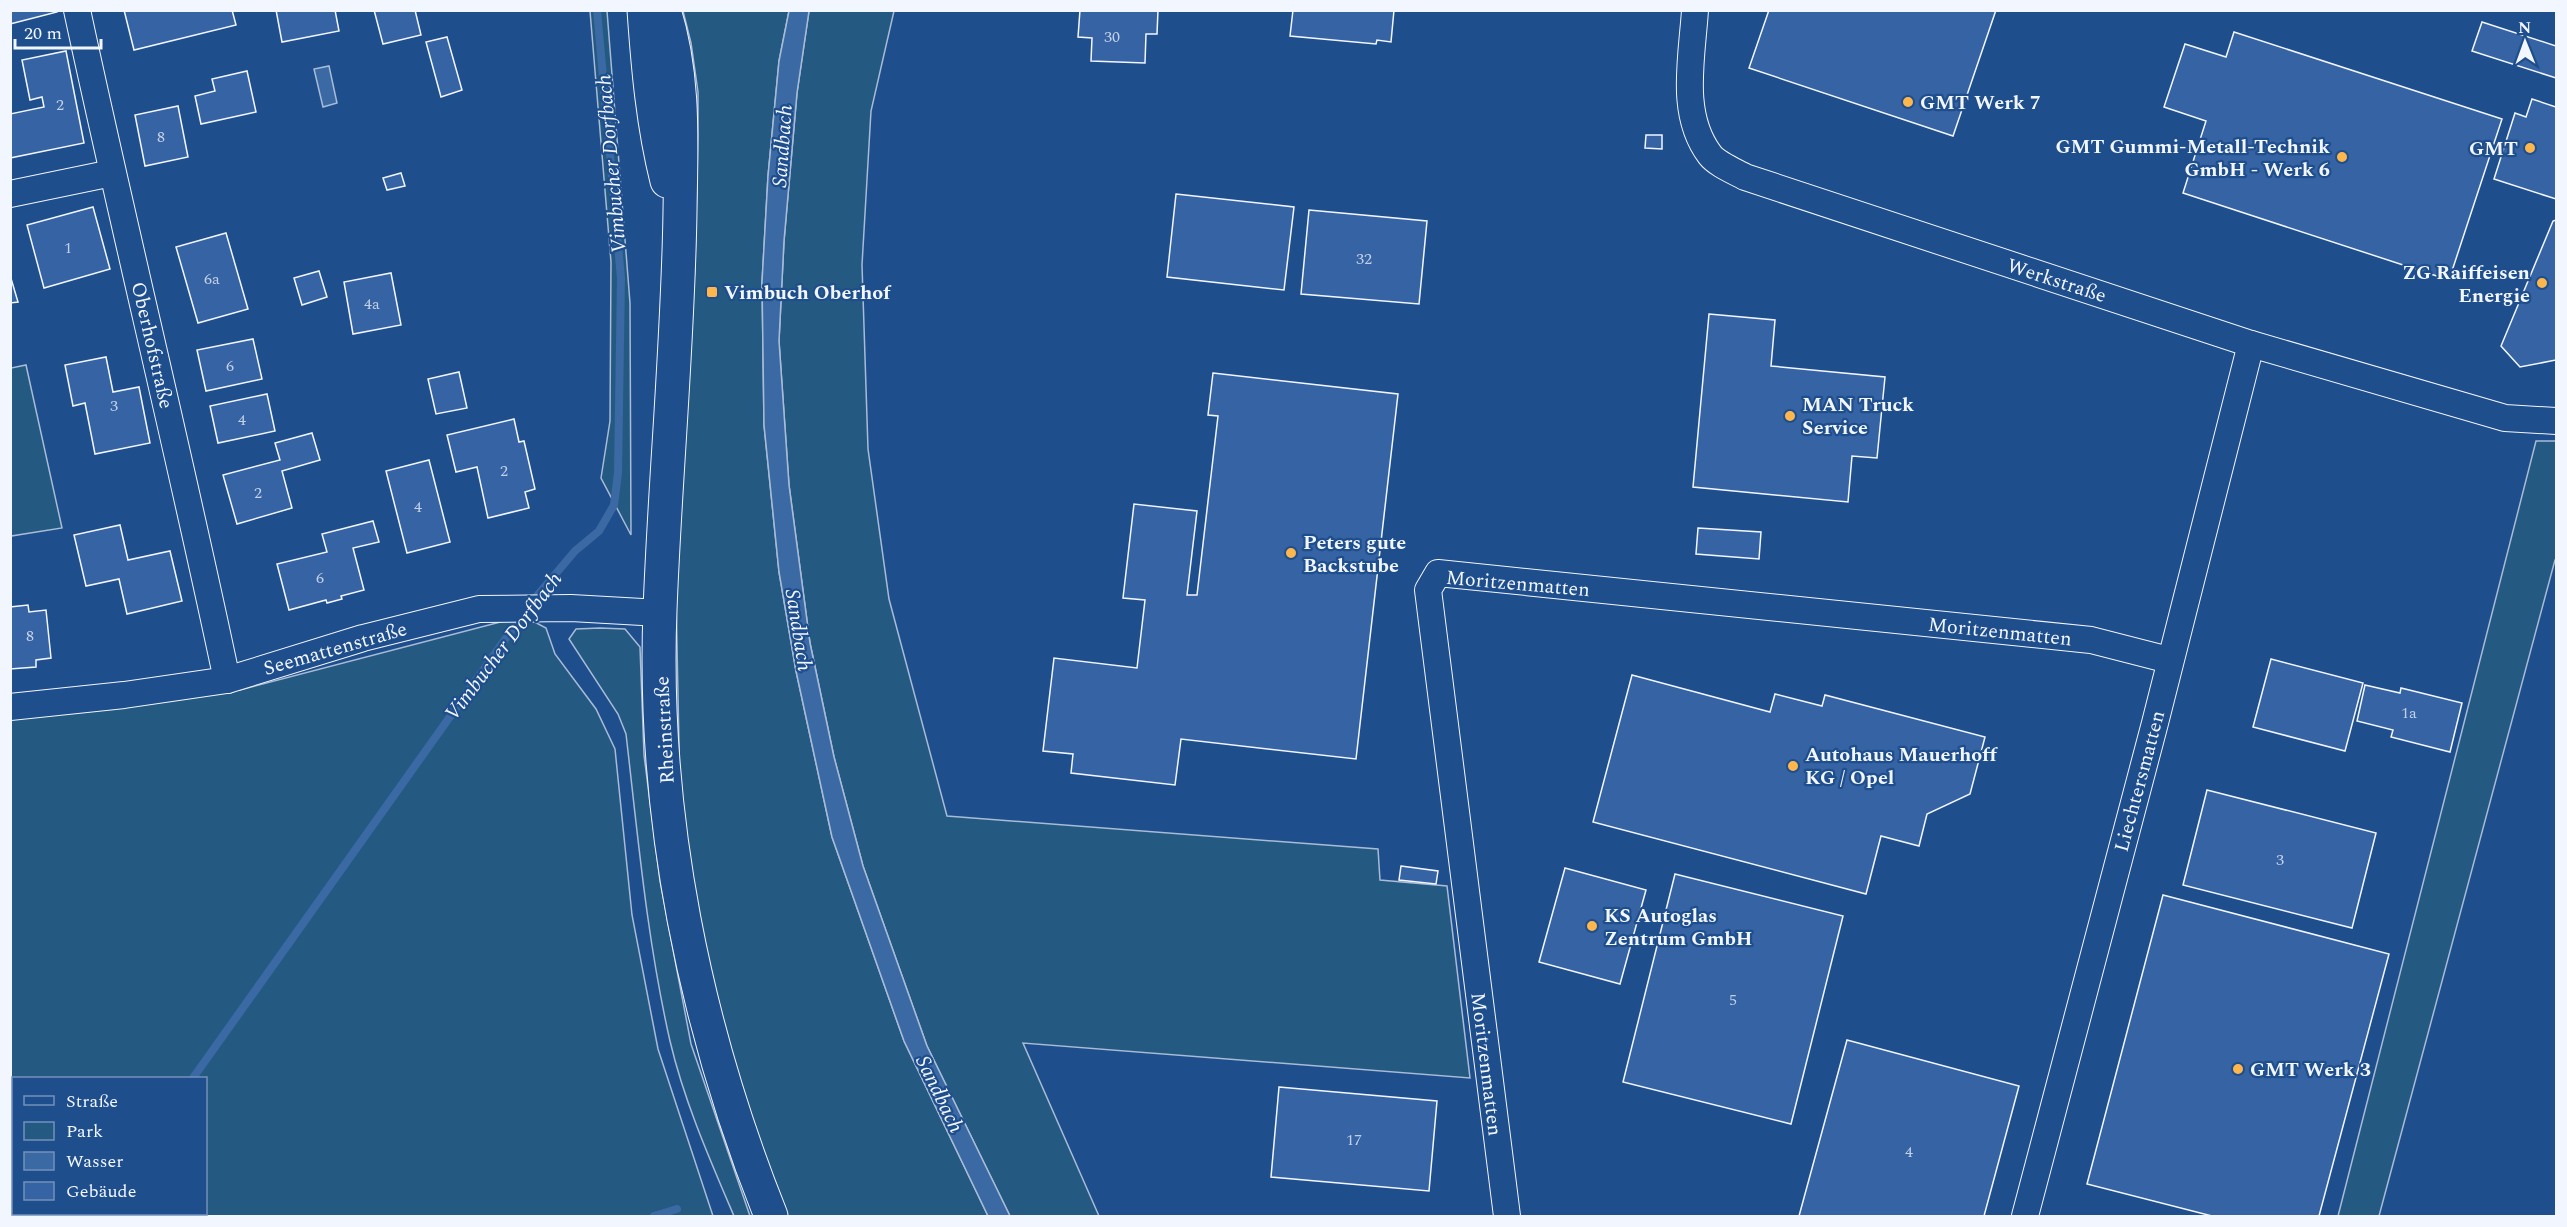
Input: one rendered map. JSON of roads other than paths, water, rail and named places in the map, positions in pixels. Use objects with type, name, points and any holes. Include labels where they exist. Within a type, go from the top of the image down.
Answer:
[{"type":"street","name":"Oberhofstraße","points":[[77,10],[112,173],[188,494],[227,680]]},
{"type":"street","points":[[644,10],[649,81],[661,157],[680,231]]},
{"type":"street","points":[[664,10],[680,77],[680,231]]},
{"type":"street","name":"Werkstraße","points":[[1695,10],[1690,101],[1695,128],[1711,157],[1745,177],[2251,344],[2505,418],[2556,421]]},
{"type":"street","points":[[10,194],[112,173]]},
{"type":"street","name":"Rheinstraße","points":[[680,231],[660,613],[660,697],[665,768],[674,859],[694,970],[751,1166],[771,1216]]},
{"type":"street","name":"Liechtersmatten","points":[[2025,1216],[2251,344]]},
{"type":"street","name":"Moritzenmatten","points":[[1507,1216],[1428,590],[1438,573],[2091,640],[2169,660]]},
{"type":"street","name":"Seemattenstraße","points":[[10,706],[227,680],[363,638],[479,609],[571,608],[660,613]]},
{"type":"water","name":"Sandbach","points":[[789,11],[809,11],[797,93],[784,241],[779,341],[789,485],[810,643],[834,757],[863,866],[927,1046],[1010,1216],[988,1216],[904,1041],[832,837],[796,671],[779,572],[764,425],[762,282],[768,176],[779,61]]},
{"type":"water","points":[[329,66],[337,103],[323,107],[314,69]]},
{"type":"waterway","name":"Vimbucher Dorfbach","points":[[530,604],[575,551],[599,531],[614,505],[618,473],[621,278],[597,10]]},
{"type":"waterway","name":"Vimbucher Dorfbach","points":[[194,1077],[523,614]]},
{"type":"waterway","points":[[654,1216],[677,1209]]},
{"type":"place","name":"GMT Werk 7","points":[[1908,102]]},
{"type":"place","name":"GMT","points":[[2530,148]]},
{"type":"place","name":"GMT Gummi-Metall-Technik GmbH - Werk 6","points":[[2342,157]]},
{"type":"place","name":"ZG Raiffeisen Energie","points":[[2542,283]]},
{"type":"place","name":"Vimbuch Oberhof","points":[[712,292]]},
{"type":"place","name":"MAN Truck Service","points":[[1790,416]]},
{"type":"place","name":"Peters gute Backstube","points":[[1291,553]]},
{"type":"place","name":"Autohaus Mauerhoff KG / Opel","points":[[1793,766]]},
{"type":"place","name":"KS Autoglas Zentrum GmbH","points":[[1592,926]]},
{"type":"place","name":"GMT Werk 3","points":[[2238,1069]]}]
